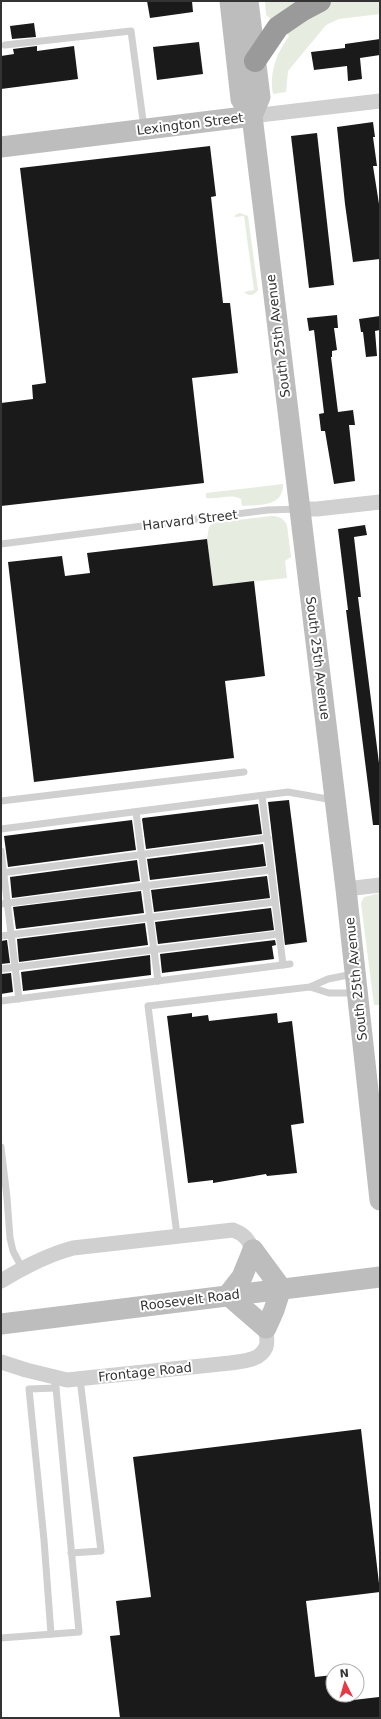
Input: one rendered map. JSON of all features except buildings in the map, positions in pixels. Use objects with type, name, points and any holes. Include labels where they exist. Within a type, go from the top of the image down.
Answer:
[{"type":"highway","points":[[255,61],[278,27],[303,10],[320,1]]},
{"type":"main road","name":"South 25th Avenue","points":[[230,1],[241,99],[252,116],[346,889],[379,1179],[380,1200]]},
{"type":"main road","name":"South 25th Avenue","points":[[248,1],[260,97],[252,116]]},
{"type":"main road","name":"Lexington Street","points":[[1,147],[252,116]]},
{"type":"main road","points":[[253,1250],[281,1288],[266,1328],[228,1295],[242,1277],[253,1250]]},
{"type":"main road","name":"Roosevelt Road","points":[[1,1324],[281,1288],[380,1277]]},
{"type":"street","name":"Lexington Street","points":[[252,116],[380,101]]},
{"type":"street","name":"Harvard Street","points":[[299,509],[317,509],[380,502]]},
{"type":"street","points":[[346,889],[380,885]]},
{"type":"street","points":[[1,1281],[22,1268],[52,1254],[73,1248],[177,1235],[233,1230],[243,1234],[249,1241],[253,1250]]},
{"type":"street","name":"Frontage Road","points":[[1,1362],[54,1382],[250,1360],[260,1355],[266,1346],[266,1328]]},
{"type":"lane","points":[[6,45],[131,31],[144,129]]},
{"type":"lane","name":"Harvard Street","points":[[1,544],[268,510],[299,509]]},
{"type":"lane","points":[[1,801],[244,772]]},
{"type":"lane","points":[[1,829],[288,792],[335,800]]},
{"type":"lane","points":[[1,1002],[287,964],[279,934],[262,796]]},
{"type":"lane","points":[[136,812],[158,981]]},
{"type":"lane","points":[[2,872],[268,838]]},
{"type":"lane","points":[[1,851],[4,903],[11,935],[19,999]]},
{"type":"lane","points":[[4,903],[271,870]]},
{"type":"lane","points":[[1,936],[275,902]]},
{"type":"lane","points":[[1,969],[279,934]]},
{"type":"lane","points":[[177,1235],[148,1006],[310,987],[328,978],[357,983]]},
{"type":"lane","points":[[310,987],[329,993],[357,983]]},
{"type":"lane","points":[[1,1147],[11,1245],[22,1268]]},
{"type":"lane","points":[[71,1553],[100,1551],[80,1379]]},
{"type":"lane","points":[[1,1638],[79,1632],[54,1382],[30,1389],[51,1634]]},
{"type":"shaded area","points":[[265,1],[306,1],[275,22],[266,15]]},
{"type":"shaded area","points":[[334,1],[380,1],[380,14],[339,19],[326,25],[288,71],[286,92],[273,94],[273,70],[281,49],[289,36],[285,31],[304,16]]},
{"type":"shaded area","points":[[240,213],[248,216],[258,290],[252,295],[244,292],[254,290],[244,216],[235,217],[235,215]]},
{"type":"shaded area","points":[[283,484],[282,492],[275,501],[262,505],[242,506],[241,499],[237,497],[206,498],[206,493]]},
{"type":"shaded area","points":[[271,516],[280,518],[287,525],[291,557],[285,561],[287,578],[213,586],[207,539],[209,527],[213,523]]},
{"type":"shaded area","points":[[380,893],[380,1005],[374,1005],[361,903],[364,897]]}]
